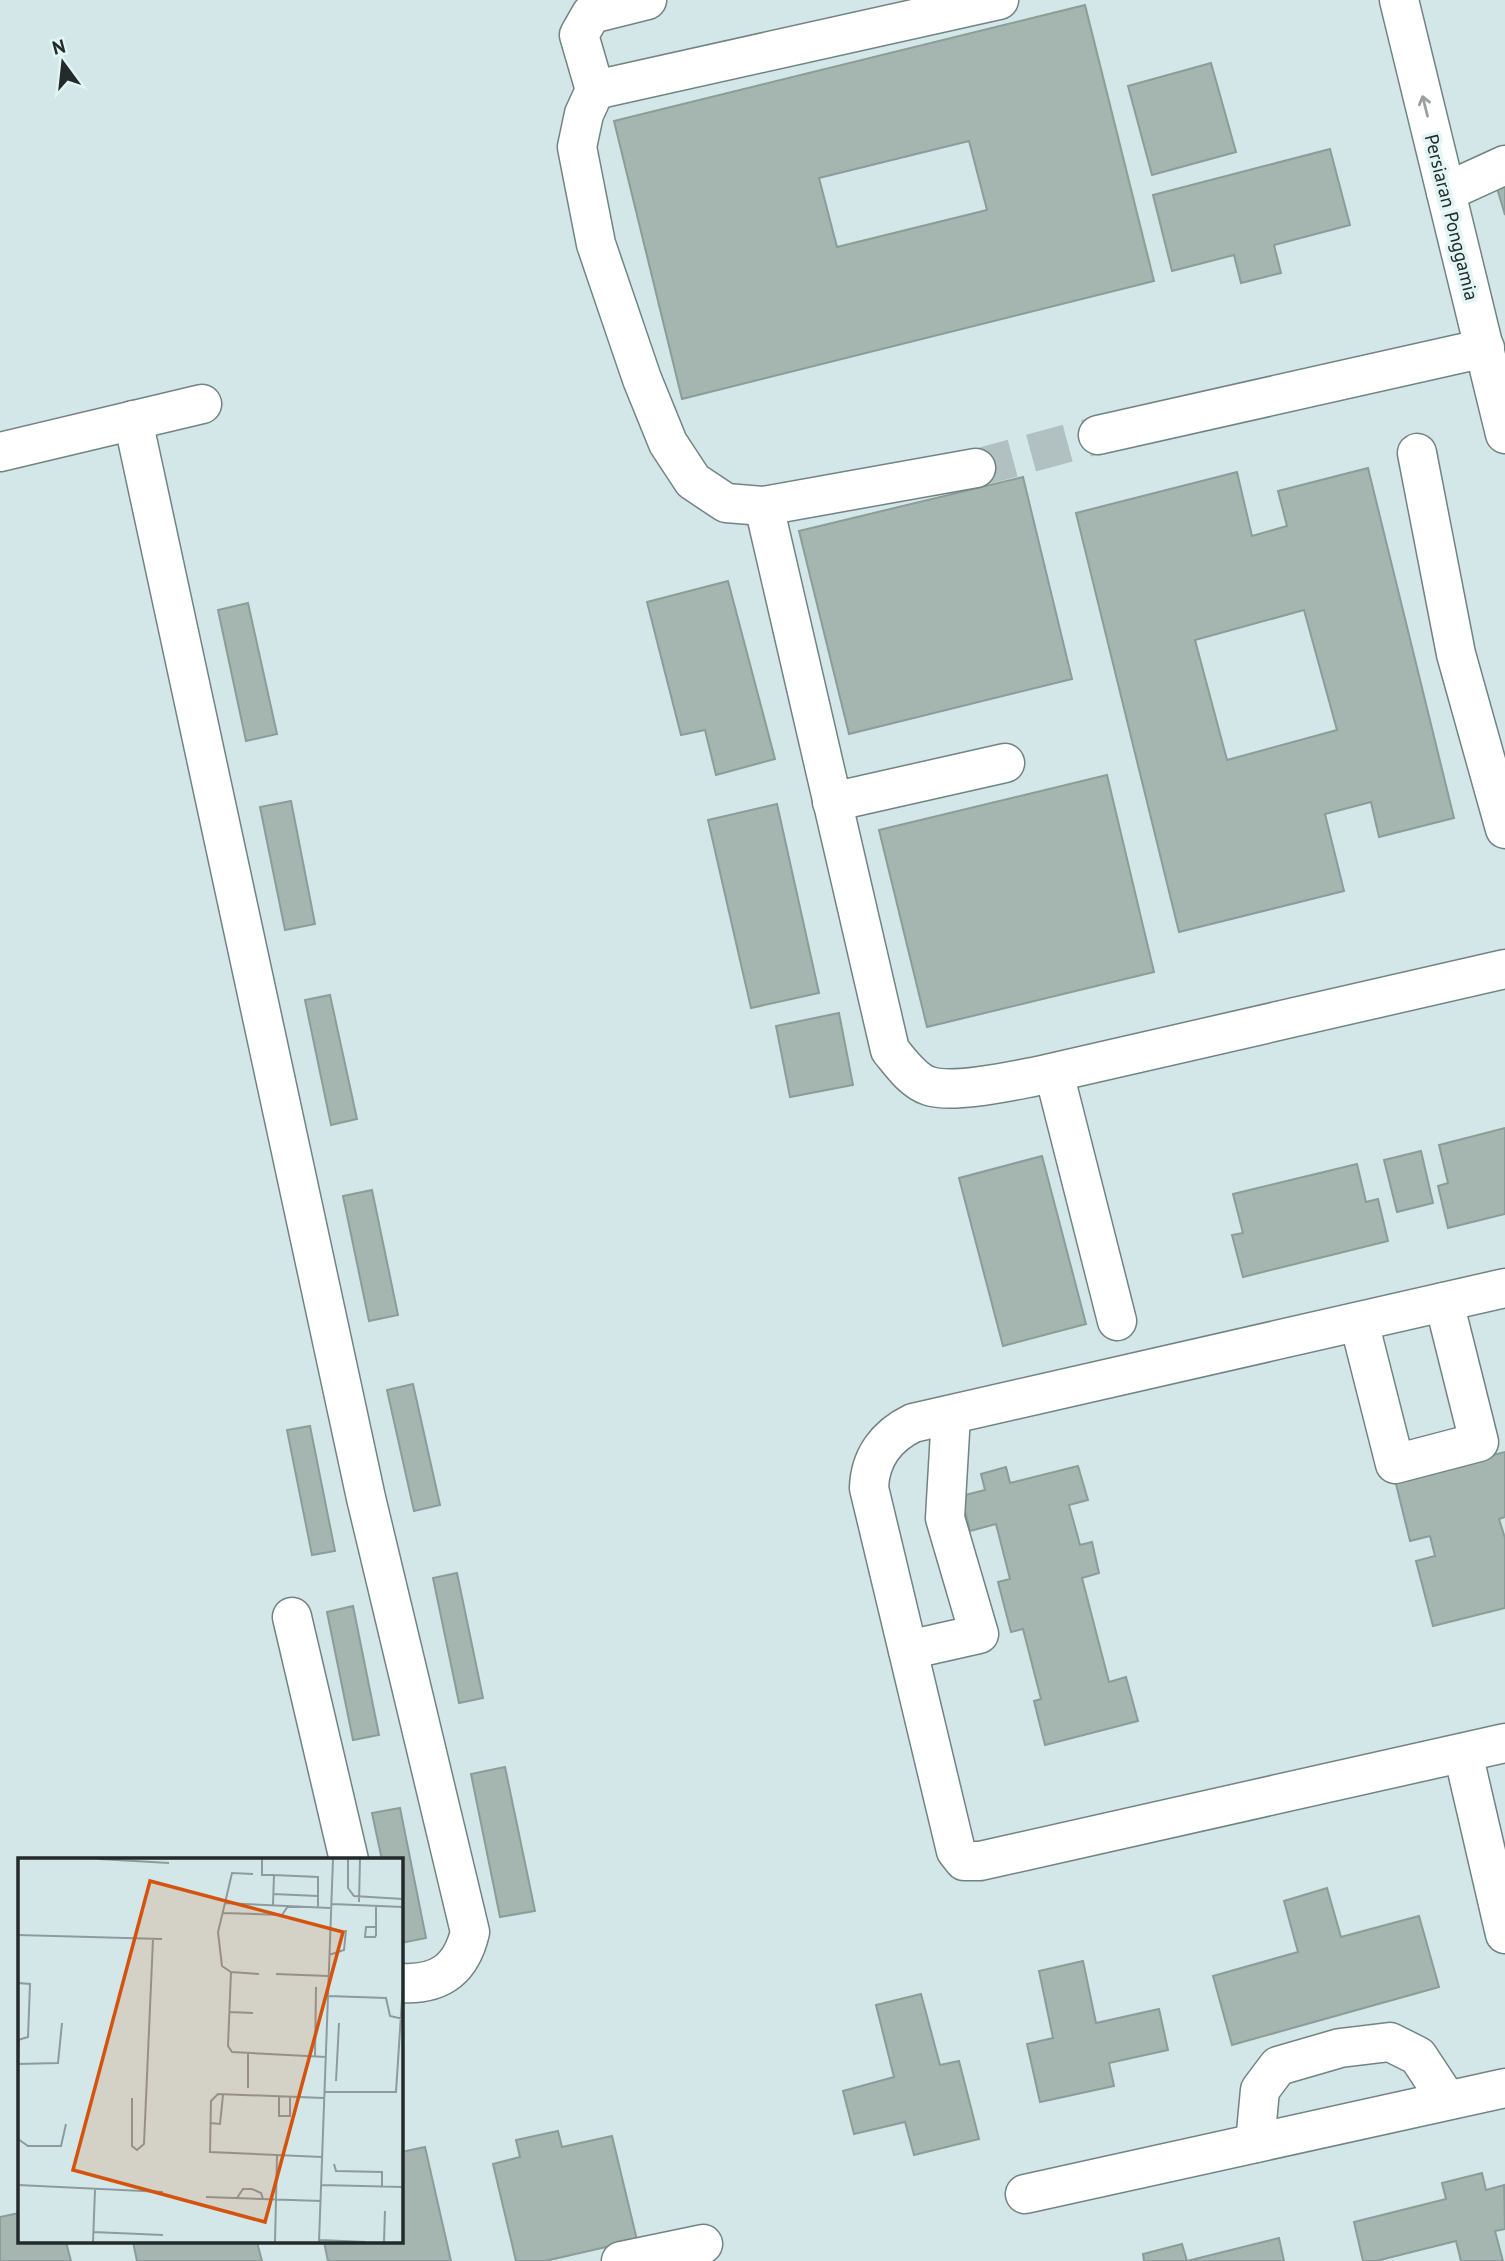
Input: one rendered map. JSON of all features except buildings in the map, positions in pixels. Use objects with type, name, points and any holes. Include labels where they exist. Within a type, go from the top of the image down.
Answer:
[{"type":"street","points":[[647,0],[589,7],[579,35],[595,90],[584,114],[578,147],[596,244],[642,379],[668,443],[693,481],[726,503],[764,506],[976,468]]},
{"type":"street","points":[[595,90],[999,0]]},
{"type":"street","name":"Persiaran Ponggamia","points":[[1398,0],[1505,434]]},
{"type":"street","points":[[1446,192],[1505,165]]},
{"type":"street","points":[[1098,435],[1485,348]]},
{"type":"street","points":[[0,452],[202,404]]},
{"type":"street","points":[[133,420],[366,1498],[470,1932],[465,1954],[447,1971],[426,1984],[402,1983]]},
{"type":"street","points":[[1417,453],[1456,654],[1505,829]]},
{"type":"street","points":[[764,506],[890,1049],[906,1070],[929,1086],[981,1087],[1054,1073],[1505,969]]},
{"type":"street","points":[[832,802],[1005,763]]},
{"type":"street","points":[[1054,1073],[1116,1321]]},
{"type":"street","points":[[1505,1288],[900,1429],[879,1449],[870,1475],[869,1488],[956,1851],[964,1861],[980,1861],[1505,1744]]},
{"type":"street","points":[[1359,1321],[1395,1464],[1479,1442],[1444,1302]]},
{"type":"street","points":[[908,1650],[979,1634],[945,1518],[951,1415]]},
{"type":"street","points":[[292,1617],[349,1858]]},
{"type":"street","points":[[1463,1753],[1505,1934]]},
{"type":"street","points":[[1255,2143],[1261,2090],[1278,2066],[1340,2048],[1390,2042],[1418,2056],[1447,2100]]},
{"type":"street","points":[[1025,2194],[1505,2088]]},
{"type":"street","points":[[621,2261],[703,2244]]},
{"type":"tunnel","points":[[976,468],[1098,435]]}]
